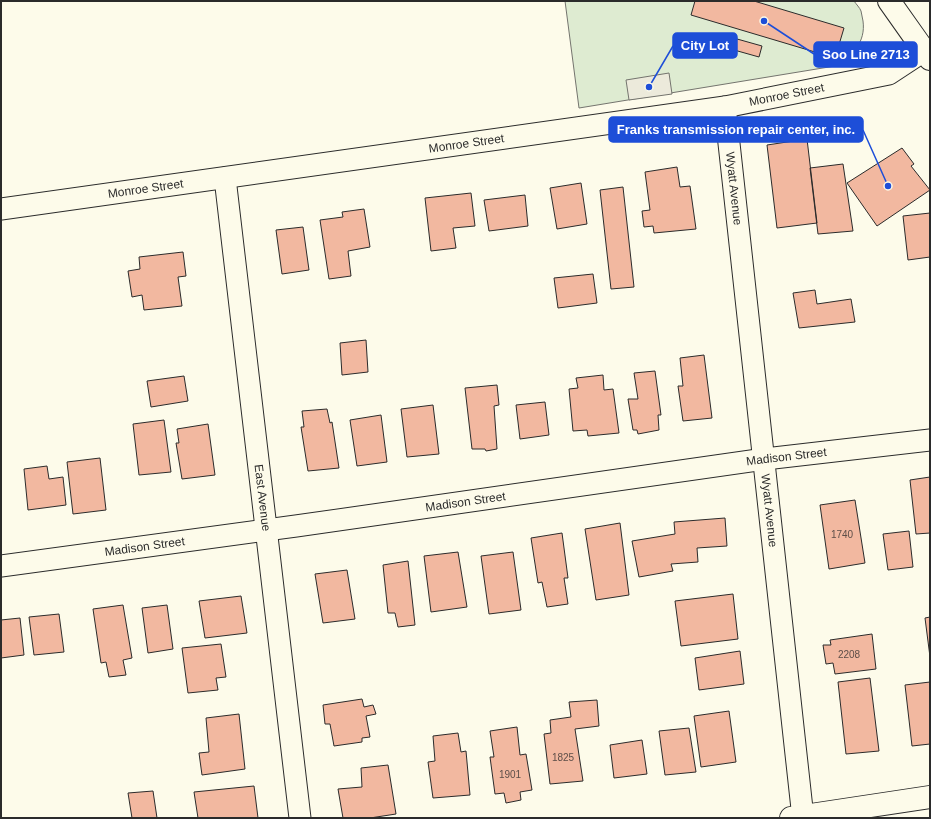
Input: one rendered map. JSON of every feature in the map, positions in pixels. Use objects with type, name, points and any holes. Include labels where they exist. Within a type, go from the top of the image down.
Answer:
[{"type":"street","points":[[889,1],[928,55]]},
{"type":"street","name":"Monroe Street","points":[[1,209],[725,107],[889,74],[928,55]]},
{"type":"street","name":"Wyatt Avenue","points":[[725,107],[765,459],[799,818]]},
{"type":"street","name":"East Avenue","points":[[225,178],[300,818]]},
{"type":"street","name":"Madison Street","points":[[1,566],[267,530],[765,459],[930,440]]},
{"type":"street","points":[[799,818],[930,797]]},
{"type":"green space","points":[[565,1],[854,1],[861,11],[863,29],[860,42],[856,48],[847,58],[835,66],[579,108]]},
{"type":"shaded area","points":[[669,73],[672,94],[629,100],[626,80]]},
{"type":"building","points":[[695,1],[754,1],[844,28],[835,58],[691,15]]},
{"type":"building","points":[[730,37],[762,46],[759,57],[727,48]]},
{"type":"building","points":[[807,139],[817,223],[777,228],[767,145]]},
{"type":"building","points":[[902,148],[914,164],[911,166],[930,190],[877,226],[847,183]]},
{"type":"building","points":[[843,164],[853,231],[818,234],[810,168]]},
{"type":"building","points":[[677,167],[680,187],[690,186],[696,229],[654,233],[653,226],[644,227],[642,211],[650,210],[645,172]]},
{"type":"building","points":[[581,183],[587,224],[557,229],[550,188]]},
{"type":"building","points":[[623,187],[634,287],[611,289],[600,190]]},
{"type":"building","points":[[471,193],[475,226],[453,228],[456,248],[431,251],[425,198]]},
{"type":"building","points":[[525,195],[528,226],[489,231],[484,200]]},
{"type":"building","points":[[364,209],[370,247],[348,251],[351,276],[329,279],[320,220],[343,217],[342,212]]},
{"type":"building","points":[[930,213],[930,257],[908,260],[903,216]]},
{"type":"building","points":[[303,227],[309,270],[282,274],[276,230]]},
{"type":"building","points":[[183,252],[186,276],[178,277],[182,306],[144,310],[142,295],[132,297],[128,271],[140,269],[139,257]]},
{"type":"building","points":[[593,274],[597,303],[558,308],[554,278]]},
{"type":"building","points":[[815,290],[817,304],[851,299],[855,322],[799,328],[793,293]]},
{"type":"building","points":[[366,340],[368,372],[342,375],[340,343]]},
{"type":"building","points":[[704,355],[712,418],[683,421],[678,386],[683,386],[680,358]]},
{"type":"building","points":[[655,371],[661,415],[658,415],[659,430],[638,434],[637,430],[633,430],[628,399],[638,399],[634,373]]},
{"type":"building","points":[[603,375],[604,390],[613,389],[619,433],[588,436],[587,430],[573,431],[569,389],[578,388],[576,378]]},
{"type":"building","points":[[184,376],[188,401],[151,407],[147,381]]},
{"type":"building","points":[[497,385],[499,405],[494,406],[497,449],[486,451],[485,449],[472,449],[465,388]]},
{"type":"building","points":[[545,402],[549,435],[520,439],[516,405]]},
{"type":"building","points":[[433,405],[439,454],[407,457],[401,409]]},
{"type":"building","points":[[327,409],[330,423],[332,422],[339,468],[308,471],[301,427],[304,427],[302,411]]},
{"type":"building","points":[[381,415],[387,462],[357,466],[350,420]]},
{"type":"building","points":[[164,420],[171,472],[139,475],[133,424]]},
{"type":"building","points":[[208,424],[215,475],[182,479],[176,443],[179,443],[177,429]]},
{"type":"building","points":[[100,458],[106,510],[73,514],[67,462]]},
{"type":"building","points":[[47,466],[49,479],[63,477],[66,505],[28,510],[24,469]]},
{"type":"building","points":[[930,477],[930,533],[916,534],[910,480]]},
{"type":"building","points":[[855,500],[865,563],[829,569],[820,505]]},
{"type":"building","points":[[725,518],[727,546],[697,548],[698,562],[671,564],[673,571],[639,577],[632,541],[675,534],[674,522]]},
{"type":"building","points":[[620,523],[629,595],[596,600],[585,529]]},
{"type":"building","points":[[909,531],[913,567],[888,570],[883,534]]},
{"type":"building","points":[[562,533],[568,578],[564,578],[568,604],[547,607],[542,582],[538,583],[531,538]]},
{"type":"building","points":[[458,552],[467,607],[431,612],[424,556]]},
{"type":"building","points":[[513,552],[521,610],[489,614],[481,556]]},
{"type":"building","points":[[408,561],[415,625],[398,627],[395,613],[388,613],[383,565]]},
{"type":"building","points":[[347,570],[355,619],[323,623],[315,574]]},
{"type":"building","points":[[733,594],[738,639],[681,646],[675,601]]},
{"type":"building","points":[[241,596],[247,633],[205,638],[199,601]]},
{"type":"building","points":[[123,605],[132,658],[123,660],[126,675],[109,677],[106,662],[101,663],[93,609]]},
{"type":"building","points":[[167,605],[173,649],[148,653],[142,608]]},
{"type":"building","points":[[59,614],[64,652],[34,655],[29,617]]},
{"type":"building","points":[[930,617],[930,657],[925,618]]},
{"type":"building","points":[[20,618],[24,655],[1,658],[1,620]]},
{"type":"building","points":[[872,634],[876,669],[835,674],[833,663],[826,664],[823,645],[831,645],[830,640]]},
{"type":"building","points":[[221,644],[226,677],[216,678],[218,690],[188,693],[182,648]]},
{"type":"building","points":[[740,651],[744,684],[699,690],[695,658]]},
{"type":"building","points":[[870,678],[879,751],[846,754],[838,682]]},
{"type":"building","points":[[930,682],[930,744],[912,746],[905,685]]},
{"type":"building","points":[[362,699],[364,707],[373,705],[376,714],[366,716],[370,737],[362,738],[362,742],[334,746],[330,724],[325,724],[323,705]]},
{"type":"building","points":[[597,700],[599,726],[575,729],[583,781],[550,784],[544,734],[551,733],[550,720],[571,717],[569,702]]},
{"type":"building","points":[[729,711],[736,762],[701,767],[694,716]]},
{"type":"building","points":[[239,714],[245,769],[202,775],[199,753],[209,752],[206,718]]},
{"type":"building","points":[[517,727],[520,755],[526,754],[532,790],[520,792],[521,800],[506,803],[504,793],[495,794],[490,757],[494,757],[490,731]]},
{"type":"building","points":[[689,728],[696,772],[665,775],[659,731]]},
{"type":"building","points":[[458,733],[461,752],[466,751],[470,795],[433,798],[428,762],[435,761],[433,736]]},
{"type":"building","points":[[642,740],[647,774],[614,778],[610,745]]},
{"type":"building","points":[[388,765],[396,814],[370,818],[343,818],[338,789],[362,787],[361,768]]},
{"type":"building","points":[[254,786],[258,818],[198,818],[194,792]]},
{"type":"building","points":[[153,791],[157,818],[132,818],[128,793]]},
{"type":"place","name":"Soo Line 2713","points":[[764,21]]},
{"type":"place","name":"City Lot","points":[[649,87]]},
{"type":"place","name":"Franks transmission repair center, inc.","points":[[888,186]]}]
